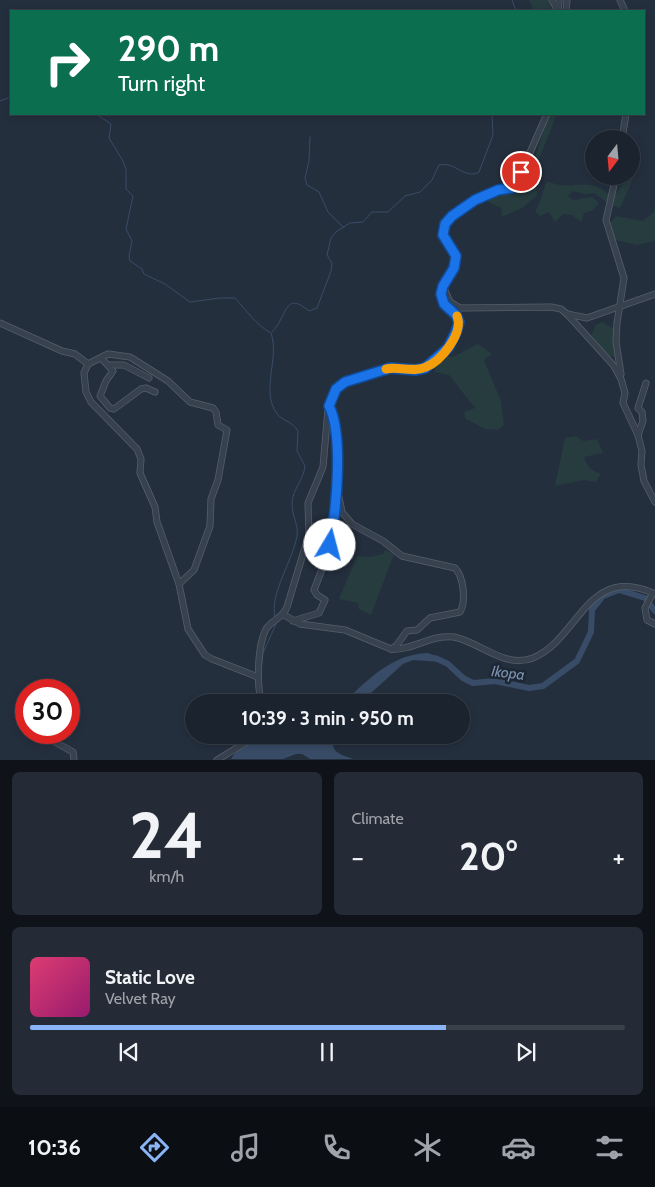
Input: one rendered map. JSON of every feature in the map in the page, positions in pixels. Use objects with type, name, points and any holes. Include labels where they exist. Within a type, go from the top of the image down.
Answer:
[{"type":"street","points":[[260,694],[258,677],[265,632],[272,622],[282,616],[309,534],[308,503],[323,467],[329,406],[336,389],[345,382],[390,368],[415,370],[425,368],[448,348],[459,322],[456,315],[444,304],[441,294],[443,286],[454,268],[456,256],[443,235],[445,224],[455,213],[475,200],[498,190],[512,188],[518,182],[547,115]]},
{"type":"street","points":[[623,130],[626,115]]},
{"type":"street","points":[[614,185],[606,220],[624,278],[616,342],[621,379],[625,393],[623,403],[638,435],[642,451],[641,465],[647,486],[655,502]]},
{"type":"street","points":[[443,286],[450,302],[460,308],[551,307],[561,309],[614,366],[621,379]]},
{"type":"street","points":[[567,314],[587,318],[655,294]]},
{"type":"street","points":[[0,323],[62,351],[75,354],[88,364]]},
{"type":"street","points":[[178,584],[194,570],[210,526],[211,499],[218,480],[227,430],[218,425],[216,412],[213,408],[190,402],[168,381],[130,357],[108,354],[88,364],[84,374],[86,392],[102,416],[137,449],[141,459],[140,473],[152,496],[157,522],[178,584],[188,629],[205,655],[236,670],[258,677]]},
{"type":"street","points":[[101,358],[114,371],[106,381],[100,396],[110,408],[114,409],[141,389],[146,388],[155,392]]},
{"type":"street","points":[[108,365],[124,365],[149,378]]},
{"type":"street","points":[[638,435],[643,421],[642,412],[638,408],[646,383]]},
{"type":"street","points":[[293,621],[319,612],[325,600],[317,595],[314,590],[329,551],[336,483],[337,451],[333,414],[329,406]]},
{"type":"street","points":[[336,483],[342,512],[352,524],[383,541],[402,556],[456,568],[459,572],[464,599],[460,612],[430,618],[417,630],[407,631],[396,646],[391,649]]},
{"type":"street","points":[[647,486],[655,487]]},
{"type":"street","points":[[282,616],[300,624],[345,630],[391,649],[398,650],[439,636],[453,637],[466,640],[507,660],[519,661],[531,659],[543,653],[592,598],[617,586],[640,588],[653,594],[645,608],[647,620],[655,624]]},
{"type":"street","points":[[59,744],[73,752],[74,760]]},
{"type":"street","points":[[217,760],[243,744]]},
{"type":"green space","points":[[529,0],[548,0],[552,10],[534,10]]},
{"type":"green space","points":[[549,115],[557,115],[534,171],[533,165]]},
{"type":"green space","points":[[547,181],[561,185],[583,184],[595,186],[613,198],[622,185],[630,185],[620,208],[610,205],[595,193],[585,194],[572,191],[568,196],[573,200],[592,197],[599,203],[593,210],[584,213],[581,222],[572,215],[563,214],[555,222],[549,212],[540,216],[535,211]]},
{"type":"green space","points":[[536,183],[537,195],[522,208],[502,217],[501,208],[488,202],[492,195],[507,193]]},
{"type":"green space","points":[[655,200],[655,241],[637,245],[615,240],[610,223],[616,216],[643,221],[654,212]]},
{"type":"green space","points":[[602,322],[616,330],[618,359],[604,353],[591,336],[596,325]]},
{"type":"green space","points":[[478,344],[492,354],[484,360],[501,401],[504,425],[498,430],[485,429],[466,419],[464,412],[475,408],[449,375],[435,372],[435,364],[442,357],[453,357]]},
{"type":"green space","points":[[576,436],[583,441],[597,439],[603,453],[584,457],[590,468],[601,474],[596,482],[584,480],[555,486],[565,438]]},
{"type":"green space","points":[[385,550],[394,554],[371,615],[359,609],[358,603],[339,599],[357,556],[370,557],[383,554]]},
{"type":"water","points":[[428,653],[441,658],[442,662],[413,660],[403,664],[370,694],[353,694],[382,669],[415,654]]},
{"type":"water","points":[[250,744],[333,744],[336,752],[353,759],[310,759],[302,754],[296,754],[283,759],[231,759],[240,749]]},
{"type":"waterway","points":[[512,0],[516,10]]},
{"type":"waterway","points":[[0,101],[10,97]]},
{"type":"waterway","points":[[98,115],[111,124],[109,138],[123,161],[126,169],[126,189],[133,196],[126,229],[132,241],[130,261],[142,269],[144,274],[165,284],[190,302],[235,298],[256,322],[271,333],[273,343],[270,385],[272,405],[277,414],[298,431],[297,451],[305,466],[292,502],[297,536],[275,598],[275,617]]},
{"type":"waterway","points":[[272,332],[291,304],[301,305],[309,311],[317,308],[331,271],[332,263],[327,255],[331,238],[337,231],[350,223],[363,222],[372,212],[388,212],[405,196],[420,192],[432,180],[439,165],[445,164],[469,174],[479,172],[493,135],[492,115]]},
{"type":"waterway","points":[[310,137],[309,161],[305,178],[307,185],[319,192],[328,212],[343,227]]},
{"type":"waterway","name":"Ikopa","points":[[435,658],[448,664],[463,678],[473,683],[495,681],[529,688],[543,686],[577,661],[591,632],[592,610],[603,596],[619,590],[645,598],[655,611]]},
{"type":"waterway","points":[[261,670],[263,653],[276,624]]},
{"type":"slow traffic","points":[[386,369],[415,370],[425,368],[436,360],[448,348],[456,332],[459,322],[457,316]]},
{"type":"route","points":[[330,545],[333,527],[337,451],[333,414],[329,406],[336,389],[345,382],[390,368],[415,370],[425,368],[448,348],[459,322],[456,315],[444,304],[441,294],[443,286],[454,268],[456,256],[443,235],[445,224],[455,213],[475,200],[498,190],[512,188],[518,182],[521,172]]}]
